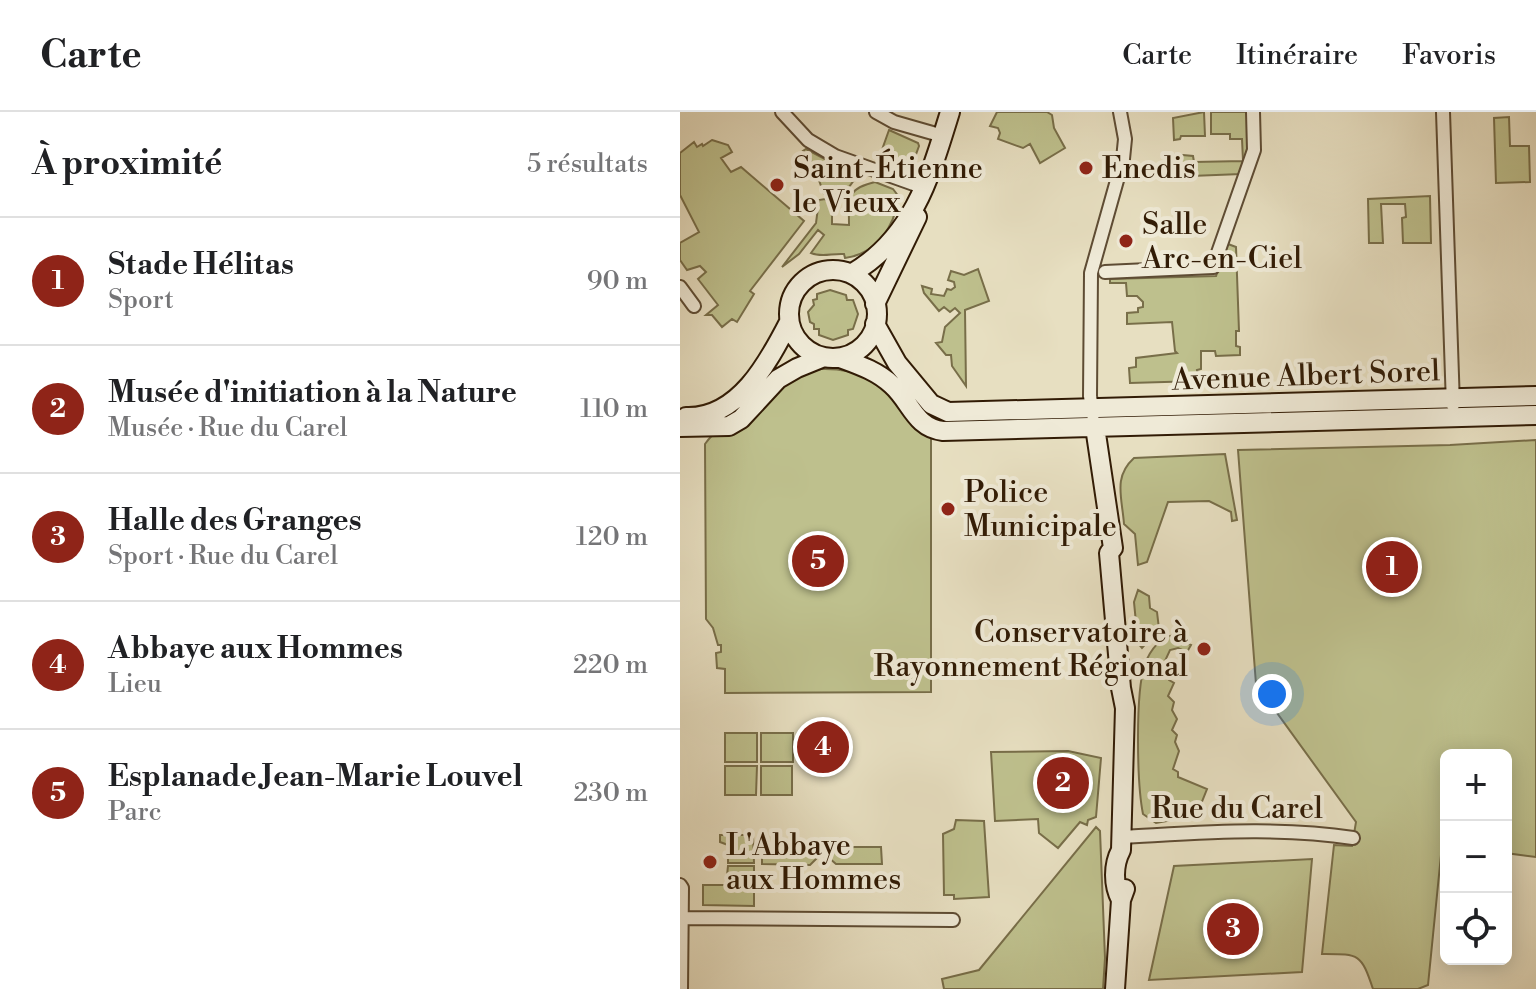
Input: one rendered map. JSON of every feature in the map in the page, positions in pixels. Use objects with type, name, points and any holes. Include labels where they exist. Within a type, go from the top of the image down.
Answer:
[{"type":"main road","points":[[875,304],[912,231],[950,112]]},
{"type":"main road","points":[[851,274],[886,249],[923,193]]},
{"type":"main road","points":[[680,417],[706,417],[734,402],[768,361],[789,322],[790,301],[804,280],[826,270],[851,274],[867,287],[875,304],[875,324],[863,346],[797,368],[778,379],[741,419],[729,426],[680,427]]},
{"type":"main road","points":[[789,322],[800,344],[868,369],[886,380],[922,424],[933,430],[1092,411]]},
{"type":"main road","points":[[875,324],[891,355],[931,404],[941,411],[1092,411]]},
{"type":"main road","name":"Avenue Albert Sorel","points":[[1092,411],[1217,426],[1453,408],[1536,396]]},
{"type":"main road","name":"Avenue Albert Sorel","points":[[1453,408],[1536,415]]},
{"type":"main road","name":"Rue du Carel","points":[[1092,411],[1113,548],[1121,560],[1131,656],[1132,687],[1125,708],[1121,844],[1126,863],[1125,892],[1121,900],[1115,989]]},
{"type":"street","points":[[782,112],[808,140],[835,156],[923,193]]},
{"type":"street","points":[[876,112],[894,122],[943,136]]},
{"type":"street","points":[[1092,411],[1091,273],[1123,159],[1125,139],[1120,112]]},
{"type":"street","points":[[1105,272],[1213,267],[1254,150],[1253,112]]},
{"type":"street","points":[[1443,112],[1453,408]]},
{"type":"street","points":[[680,287],[694,306]]},
{"type":"street","name":"Rue du Carel","points":[[1121,844],[1265,830],[1308,831],[1353,838]]},
{"type":"street","points":[[680,885],[681,989]]},
{"type":"street","points":[[682,918],[953,920]]},
{"type":"green space","points":[[997,112],[1047,112],[1052,115],[1054,128],[1065,148],[1040,163],[1030,144],[1023,148],[998,139],[998,128],[990,126]]},
{"type":"green space","points":[[1204,112],[1205,136],[1181,136],[1174,140],[1173,118]]},
{"type":"green space","points":[[1211,112],[1248,112],[1250,139],[1241,174],[1166,177],[1172,154],[1193,156],[1194,162],[1243,161],[1242,139],[1230,139],[1230,134],[1211,134]]},
{"type":"green space","points":[[1509,117],[1510,146],[1529,146],[1530,182],[1496,183],[1494,118]]},
{"type":"green space","points":[[889,130],[918,143],[911,168],[878,161]]},
{"type":"green space","points":[[712,140],[728,145],[732,152],[721,158],[731,172],[741,167],[804,221],[750,291],[754,294],[737,322],[732,319],[722,327],[712,315],[706,315],[718,305],[698,279],[706,272],[700,266],[687,270],[680,260],[680,243],[699,232],[680,195],[680,153],[694,142],[697,147]]},
{"type":"green space","points":[[806,149],[857,176],[838,202],[824,194],[813,164],[803,151]]},
{"type":"green space","points":[[875,182],[893,189],[899,197],[893,219],[875,245],[845,258],[844,254],[811,253],[824,235],[818,230],[799,254],[782,267],[816,223],[819,200],[825,199],[832,206],[832,224],[849,225],[851,196],[858,188]]},
{"type":"green space","points":[[1430,196],[1431,243],[1403,243],[1405,204],[1381,204],[1383,243],[1369,243],[1368,199]]},
{"type":"green space","points":[[1228,244],[1236,247],[1239,331],[1236,331],[1236,346],[1240,347],[1240,355],[1216,356],[1215,351],[1201,351],[1201,369],[1197,370],[1199,381],[1130,383],[1129,368],[1136,367],[1136,358],[1177,353],[1172,322],[1127,324],[1127,313],[1138,312],[1143,302],[1137,296],[1127,296],[1126,283],[1110,283],[1110,279],[1216,276]]},
{"type":"green space","points":[[978,269],[989,301],[965,310],[966,386],[952,366],[951,355],[946,355],[936,343],[942,342],[945,327],[960,313],[955,308],[950,312],[944,307],[939,311],[922,286],[932,289],[931,294],[944,296],[947,289],[955,287],[954,282],[948,280],[951,271],[964,275]]},
{"type":"green space","points":[[830,290],[853,300],[858,314],[848,335],[833,340],[819,335],[819,329],[814,329],[808,312],[817,294]]},
{"type":"green space","points":[[821,369],[844,370],[875,381],[892,396],[916,427],[931,437],[931,692],[725,693],[725,669],[717,668],[716,653],[721,652],[721,645],[718,645],[713,628],[706,619],[705,444],[726,423],[758,399],[793,379]]},
{"type":"green space","points":[[1536,440],[1536,857],[1512,854],[1512,749],[1440,749],[1440,865],[1428,985],[1418,989],[1373,989],[1365,968],[1357,958],[1344,954],[1322,954],[1334,845],[1352,846],[1356,822],[1256,684],[1238,450]]},
{"type":"green space","points":[[1225,454],[1237,520],[1232,521],[1231,512],[1209,501],[1168,502],[1147,562],[1138,565],[1135,534],[1124,524],[1121,480],[1127,465],[1134,458]]},
{"type":"green space","points":[[1138,590],[1149,596],[1150,608],[1157,612],[1159,629],[1142,648],[1138,643],[1134,602]]},
{"type":"green space","points":[[1175,635],[1176,639],[1191,645],[1187,652],[1178,648],[1170,650],[1164,663],[1169,668],[1169,680],[1174,683],[1168,696],[1174,702],[1172,710],[1177,719],[1172,730],[1177,735],[1175,742],[1179,751],[1173,769],[1178,772],[1178,777],[1207,789],[1199,809],[1178,819],[1156,823],[1143,814],[1141,800],[1138,761],[1140,695],[1145,664],[1150,654],[1161,641]]},
{"type":"green space","points":[[725,733],[757,733],[757,762],[725,762]]},
{"type":"green space","points":[[761,733],[793,733],[793,762],[761,762]]},
{"type":"green space","points":[[1068,751],[1101,758],[1096,817],[1088,820],[1087,825],[1080,822],[1058,848],[1039,833],[1038,819],[995,821],[991,752]]},
{"type":"green space","points":[[725,766],[757,766],[756,795],[725,795]]},
{"type":"green space","points":[[761,766],[792,766],[792,795],[761,795]]},
{"type":"green space","points":[[956,820],[984,821],[989,897],[954,899],[954,895],[944,895],[943,834],[954,829]]},
{"type":"green space","points":[[1096,827],[1100,831],[1105,958],[1103,989],[944,989],[942,979],[979,970]]},
{"type":"green space","points":[[720,835],[753,835],[754,863],[728,863],[728,845],[720,842]]},
{"type":"green space","points":[[767,845],[818,845],[818,857],[810,865],[762,864],[762,849],[766,849]]},
{"type":"green space","points":[[828,847],[881,847],[882,864],[836,864],[828,857]]},
{"type":"green space","points":[[1312,859],[1302,972],[1149,980],[1174,866]]},
{"type":"green space","points":[[728,866],[754,866],[754,906],[703,905],[703,885],[726,885]]},
{"type":"place","name":"Enedis","points":[[1086,168]]},
{"type":"place","name":"Saint-Étienne le Vieux","points":[[777,185]]},
{"type":"place","name":"Salle Arc-en-Ciel","points":[[1126,241]]},
{"type":"place","name":"Police Municipale","points":[[948,509]]},
{"type":"place","name":"Esplanade Jean-Marie Louvel","points":[[818,561]]},
{"type":"place","name":"Stade Hélitas","points":[[1392,567]]},
{"type":"place","name":"Conservatoire à Rayonnement Régional","points":[[1204,649]]},
{"type":"place","name":"Abbaye aux Hommes","points":[[823,747]]},
{"type":"place","name":"Musée d'initiation à la Nature","points":[[1063,783]]},
{"type":"place","name":"L'Abbaye aux Hommes","points":[[710,862]]},
{"type":"place","name":"Halle des Granges","points":[[1233,929]]}]
